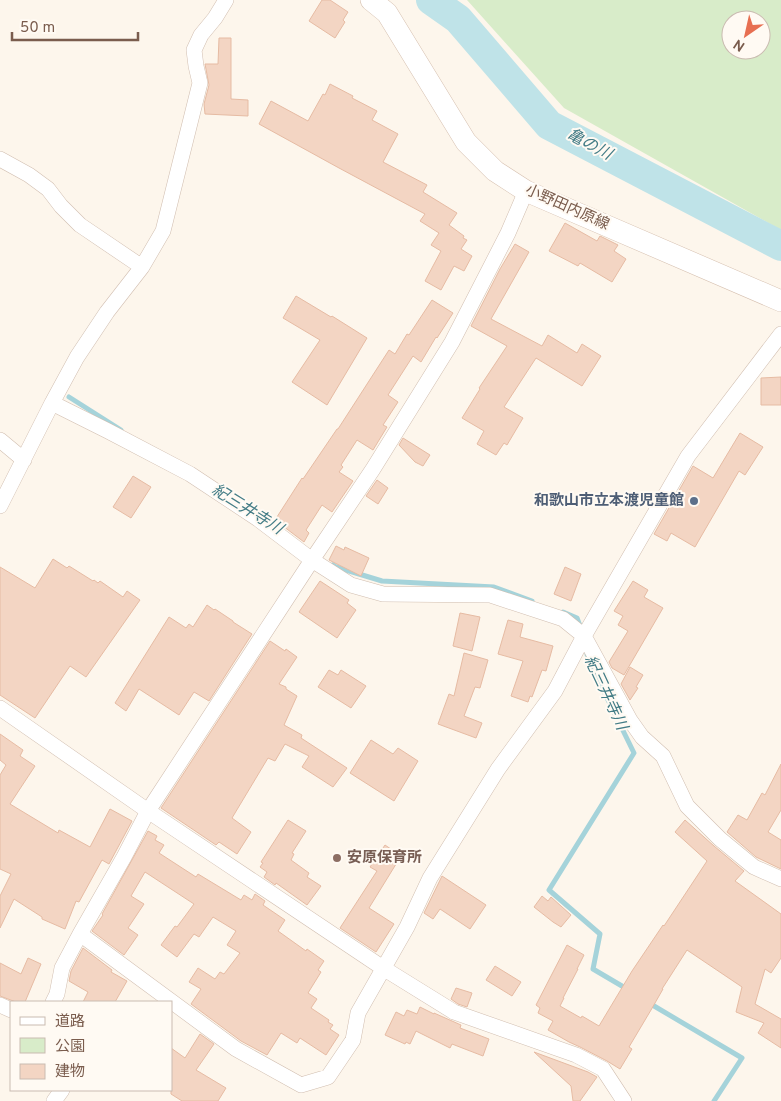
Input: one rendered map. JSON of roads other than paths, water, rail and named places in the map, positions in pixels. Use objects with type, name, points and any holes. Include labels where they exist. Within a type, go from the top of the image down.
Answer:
[{"type":"main road","name":"小野田内原線","points":[[371,0],[387,13],[466,142],[495,171],[526,192],[781,301]]},
{"type":"street","points":[[0,506],[77,357],[107,312],[142,267],[164,231],[200,84],[194,50],[201,35],[215,18],[226,0]]},
{"type":"street","points":[[0,159],[29,175],[48,189],[61,206],[80,225],[142,267]]},
{"type":"street","points":[[54,1001],[57,994],[62,968],[148,811],[373,469],[452,342],[508,233],[526,192]]},
{"type":"street","points":[[172,1002],[236,1049],[301,1085],[328,1077],[353,1040],[358,1013],[407,927],[430,878],[498,769],[555,691],[584,636],[688,456],[781,334]]},
{"type":"street","points":[[52,403],[190,474],[258,519],[312,560],[351,585],[382,594],[490,595],[563,619],[584,636],[630,720],[642,737],[663,756],[687,806],[720,839],[754,867],[781,879]]},
{"type":"street","points":[[0,440],[24,460]]},
{"type":"street","points":[[0,708],[148,811],[383,968],[454,1012],[576,1055],[603,1069],[624,1101]]},
{"type":"street","points":[[80,934],[171,1001]]},
{"type":"waterway","name":"亀の川","points":[[431,0],[458,19],[549,125],[781,246]]},
{"type":"waterway","name":"紀三井寺川","points":[[69,397],[121,430]]},
{"type":"waterway","name":"紀三井寺川","points":[[333,565],[382,581],[494,587],[532,601]]},
{"type":"waterway","name":"紀三井寺川","points":[[563,612],[577,618],[580,626]]},
{"type":"waterway","name":"紀三井寺川","points":[[587,654],[634,753],[549,890],[600,934],[593,969],[627,989]]},
{"type":"waterway","name":"紀三井寺川","points":[[649,1003],[742,1058],[714,1101]]},
{"type":"place","name":"和歌山市立本渡児童館","points":[[694,501]]},
{"type":"place","name":"安原保育所","points":[[337,858]]}]
